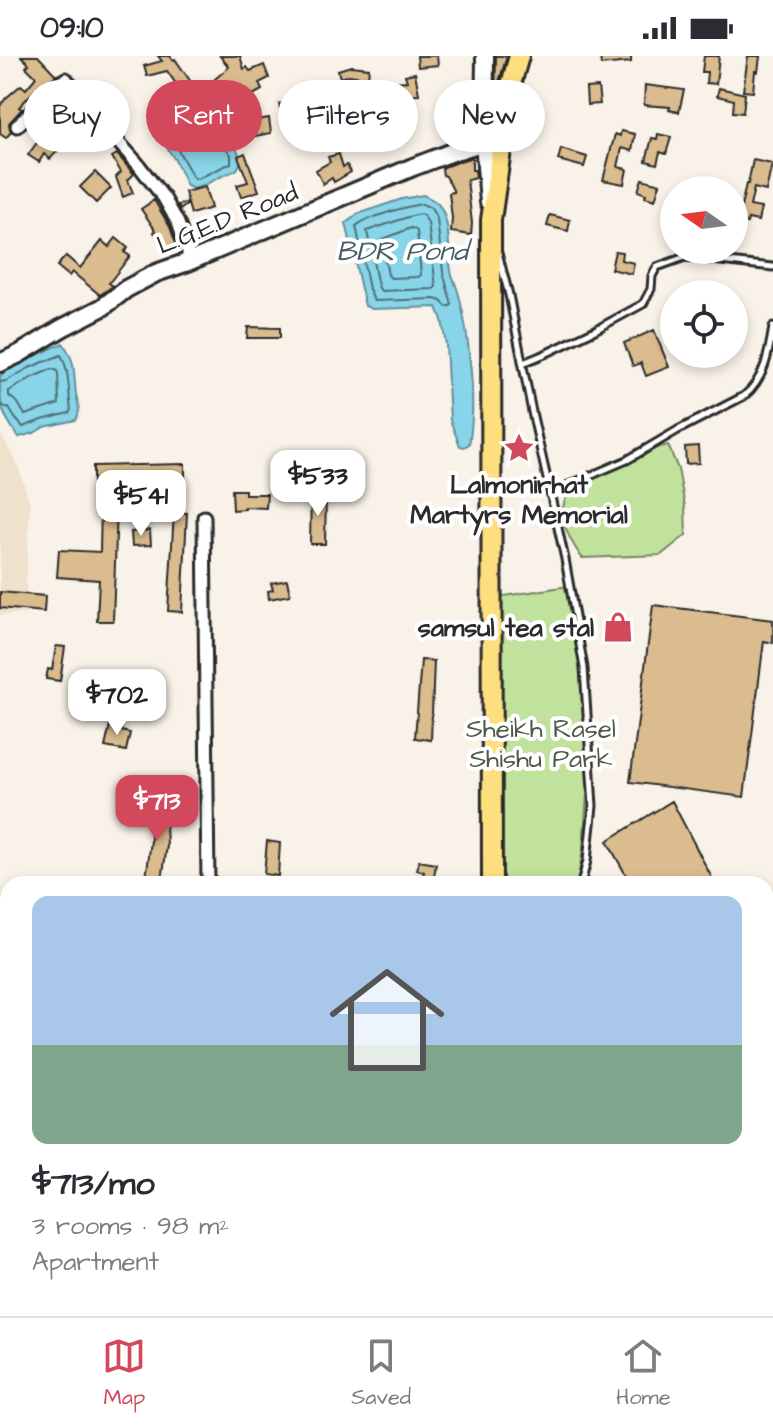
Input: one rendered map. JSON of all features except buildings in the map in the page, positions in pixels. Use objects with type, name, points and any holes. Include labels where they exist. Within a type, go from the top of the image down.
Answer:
[{"type":"highway","points":[[512,80],[519,56]]},
{"type":"highway","points":[[492,876],[491,227],[501,152]]},
{"type":"main road","points":[[485,56],[485,80]]},
{"type":"main road","name":"L.G.E.D Road","points":[[0,363],[103,307],[126,289],[156,273],[452,152]]},
{"type":"main road","points":[[485,152],[491,227]]},
{"type":"street","points":[[17,126],[37,106],[52,100],[57,84],[66,79],[164,198],[178,223],[188,251],[188,262]]},
{"type":"street","points":[[204,517],[208,876]]},
{"type":"lane","points":[[491,227],[509,295],[565,559],[584,668],[593,806],[583,876]]},
{"type":"lane","points":[[523,363],[609,324],[643,304],[657,267],[685,257],[773,267]]},
{"type":"lane","points":[[550,493],[627,460],[744,396],[753,389],[761,375],[773,327]]},
{"type":"shaded area","points":[[0,432],[17,463],[30,503],[25,614],[0,615]]},
{"type":"green space","points":[[668,445],[678,469],[685,506],[686,535],[661,555],[582,558],[568,535],[563,518],[569,493],[629,459]]},
{"type":"green space","name":"Sheikh Rasel Shishu Park","points":[[569,586],[577,626],[590,753],[578,876],[492,876],[491,598]]},
{"type":"water","points":[[170,152],[238,152],[240,160],[236,170],[193,189],[187,186]]},
{"type":"water","name":"BDR Pond","points":[[423,195],[438,205],[446,222],[451,271],[466,329],[472,409],[469,444],[464,447],[460,446],[450,420],[446,345],[437,307],[372,309],[365,306],[346,223],[358,214]]},
{"type":"water","points":[[63,343],[74,368],[79,407],[76,420],[44,427],[19,437],[2,408],[0,376],[8,369]]},
{"type":"place","name":"Lalmonirhat Martyrs Memorial","points":[[519,448]]},
{"type":"place","name":"samsul tea stal","points":[[618,627]]}]
